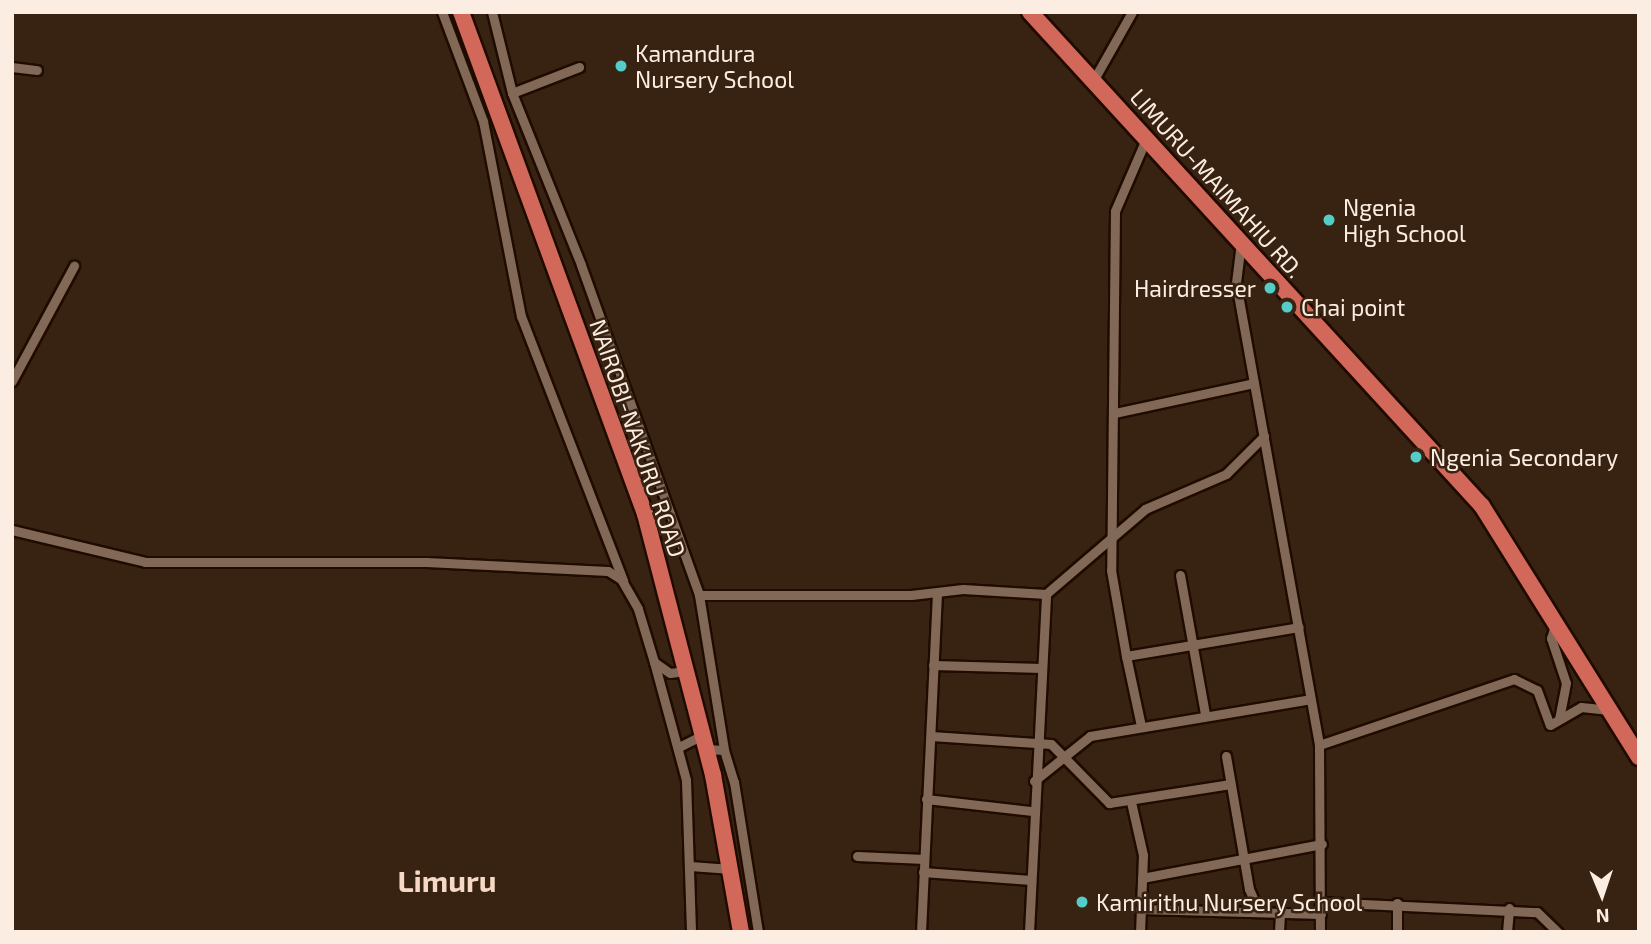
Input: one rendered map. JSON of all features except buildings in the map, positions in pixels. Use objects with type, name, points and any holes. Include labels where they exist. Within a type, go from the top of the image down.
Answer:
[{"type":"highway","name":"NAIROBI-NAKURU ROAD","points":[[461,12],[490,118],[645,514],[705,742],[741,932]]},
{"type":"highway","name":"LIMURU-MAIMAHIU RD.","points":[[1030,12],[1482,506],[1558,621],[1639,757]]},
{"type":"street","points":[[442,12],[490,118],[521,316],[654,662],[679,747],[690,866],[691,932]]},
{"type":"street","points":[[492,12],[512,93],[581,265],[699,595],[724,750],[743,822],[758,932]]},
{"type":"street","points":[[1093,81],[1132,12]]},
{"type":"street","points":[[12,67],[37,70]]},
{"type":"street","points":[[512,93],[579,67]]},
{"type":"street","points":[[1141,726],[1114,605],[1111,538],[1115,413],[1115,211],[1146,139]]},
{"type":"street","points":[[1241,242],[1236,283],[1319,745],[1321,932]]},
{"type":"street","points":[[12,381],[74,266]]},
{"type":"street","points":[[1115,413],[1254,383]]},
{"type":"street","points":[[699,595],[937,592],[1046,594],[1160,499],[1226,474],[1264,436]]},
{"type":"street","points":[[12,530],[145,562],[569,568],[608,572],[624,584]]},
{"type":"street","points":[[1180,575],[1205,714]]},
{"type":"street","points":[[921,932],[937,592]]},
{"type":"street","points":[[1029,932],[1035,741],[1046,594]]},
{"type":"street","points":[[1558,621],[1551,638],[1566,683],[1559,719]]},
{"type":"street","points":[[1126,656],[1299,627]]},
{"type":"street","points":[[654,662],[670,673],[686,671]]},
{"type":"street","points":[[933,665],[1042,668]]},
{"type":"street","points":[[1319,745],[1514,679],[1537,690],[1546,722],[1559,719],[1581,707],[1611,710]]},
{"type":"street","points":[[1034,781],[1090,736],[1205,714],[1310,699]]},
{"type":"street","points":[[931,736],[1035,741],[1065,754],[1101,800],[1131,802],[1231,784]]},
{"type":"street","points":[[679,747],[705,742],[724,750]]},
{"type":"street","points":[[1226,756],[1248,859],[1249,888],[1259,911]]},
{"type":"street","points":[[926,799],[1032,811]]},
{"type":"street","points":[[1131,802],[1142,878],[1140,932]]},
{"type":"street","points":[[1142,878],[1322,844]]},
{"type":"street","points":[[857,856],[923,859]]},
{"type":"street","points":[[690,866],[731,869]]},
{"type":"street","points":[[923,873],[1031,880]]},
{"type":"street","points":[[1321,902],[1508,908],[1541,913],[1558,932]]},
{"type":"street","points":[[1397,904],[1397,932]]},
{"type":"street","points":[[1507,932],[1508,908]]},
{"type":"street","points":[[1140,909],[1321,914]]},
{"type":"street","points":[[1279,932],[1280,912]]},
{"type":"place","name":"Kamandura Nursery School","points":[[621,66]]},
{"type":"place","name":"Ngenia High School","points":[[1329,220]]},
{"type":"place","name":"Hairdresser","points":[[1270,288]]},
{"type":"place","name":"Chai point","points":[[1287,307]]},
{"type":"place","name":"Ngenia Secondary","points":[[1416,457]]},
{"type":"place","name":"Kamirithu Nursery School","points":[[1082,902]]},
{"type":"district","name":"Limuru","points":[[447,880]]}]
